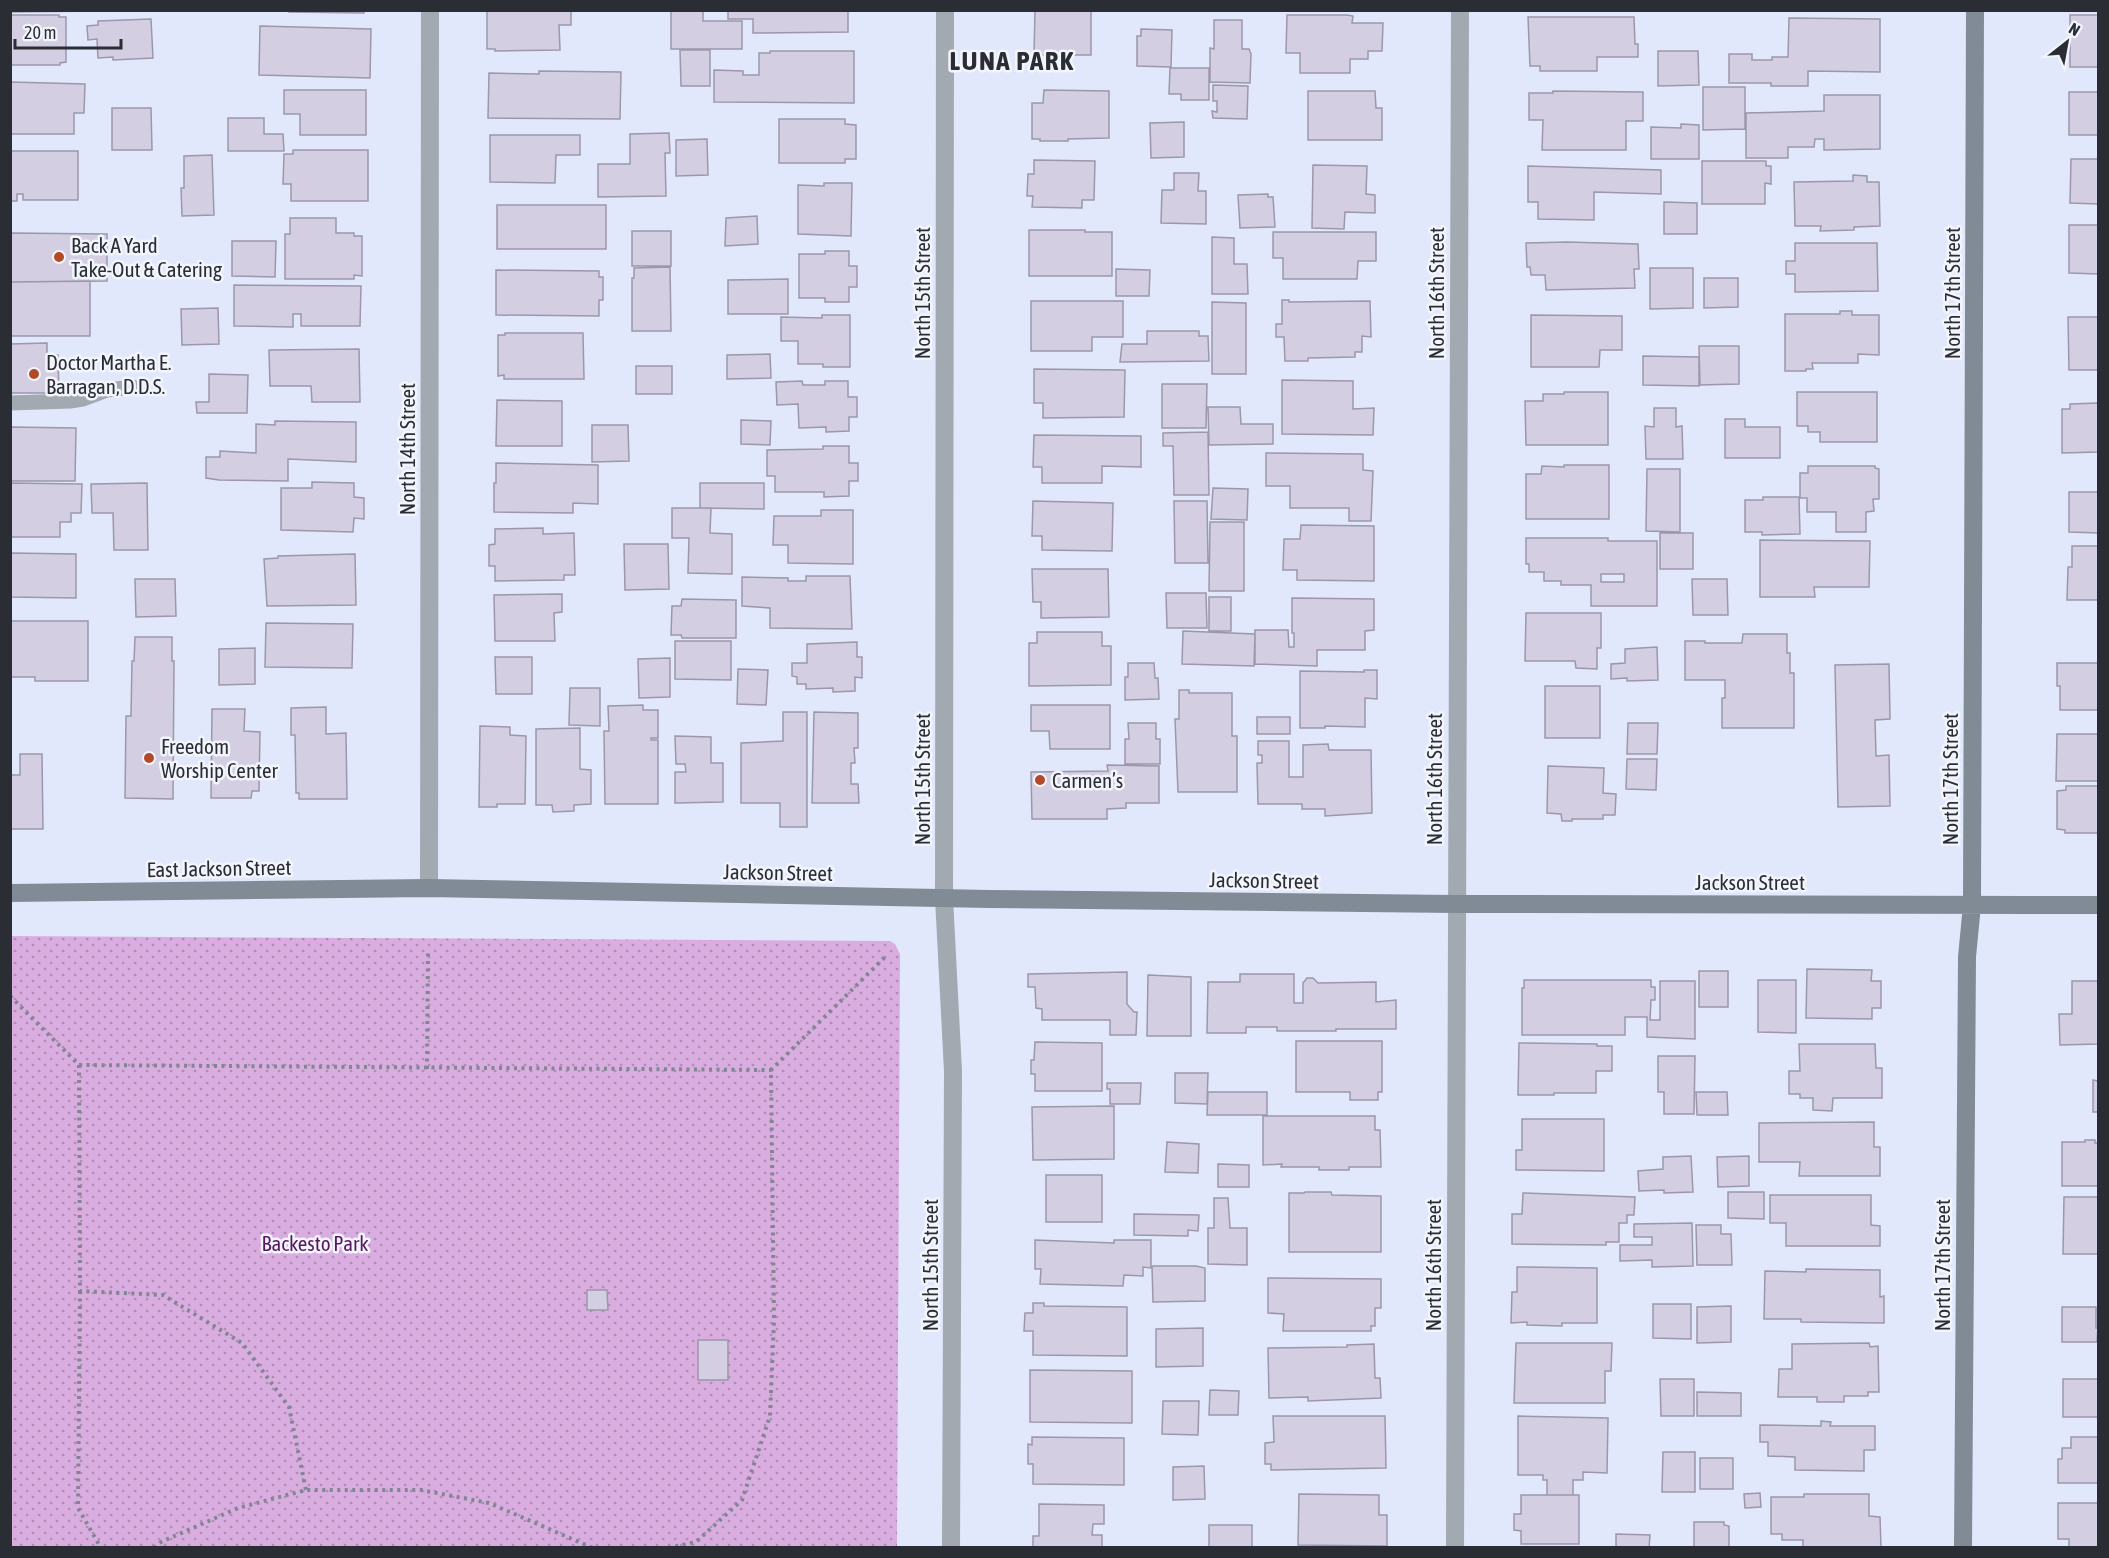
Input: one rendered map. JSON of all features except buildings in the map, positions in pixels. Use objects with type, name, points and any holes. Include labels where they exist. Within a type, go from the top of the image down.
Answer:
[{"type":"street","name":"North 14th Street","points":[[429,888],[430,10]]},
{"type":"street","name":"North 15th Street","points":[[945,10],[944,898],[954,1071],[951,1548]]},
{"type":"street","name":"North 16th Street","points":[[1455,1548],[1460,10]]},
{"type":"street","name":"North 17th Street","points":[[1963,1548],[1967,957],[1972,905],[1975,10]]},
{"type":"street","name":"East Jackson Street","points":[[10,893],[429,888]]},
{"type":"street","name":"Jackson Street","points":[[429,888],[944,898],[1456,904],[2098,905]]},
{"type":"lane","points":[[10,403],[70,401],[107,390],[133,387]]},
{"type":"path","points":[[427,1069],[428,950]]},
{"type":"path","points":[[10,996],[79,1065],[771,1070],[885,957]]},
{"type":"path","points":[[79,1065],[78,1508],[101,1548]]},
{"type":"path","points":[[668,1548],[696,1542],[742,1500],[770,1416],[774,1321],[771,1070]]},
{"type":"path","points":[[80,1291],[163,1295],[242,1343],[289,1407],[306,1490]]},
{"type":"path","points":[[154,1548],[161,1542],[238,1508],[306,1490],[421,1490],[489,1503],[593,1548]]},
{"type":"path","points":[[696,1542],[696,1548]]},
{"type":"green space","name":"Backesto Park","points":[[11,936],[890,941],[895,944],[900,954],[897,1547],[11,1548]]},
{"type":"place","name":"Back A Yard Take-Out & Catering","points":[[59,257]]},
{"type":"place","name":"Doctor Martha E. Barragan, D.D.S.","points":[[34,374]]},
{"type":"place","name":"Freedom Worship Center","points":[[149,758]]},
{"type":"place","name":"Carmen’s","points":[[1040,780]]},
{"type":"district","name":"LUNA PARK","points":[[1012,60]]}]
